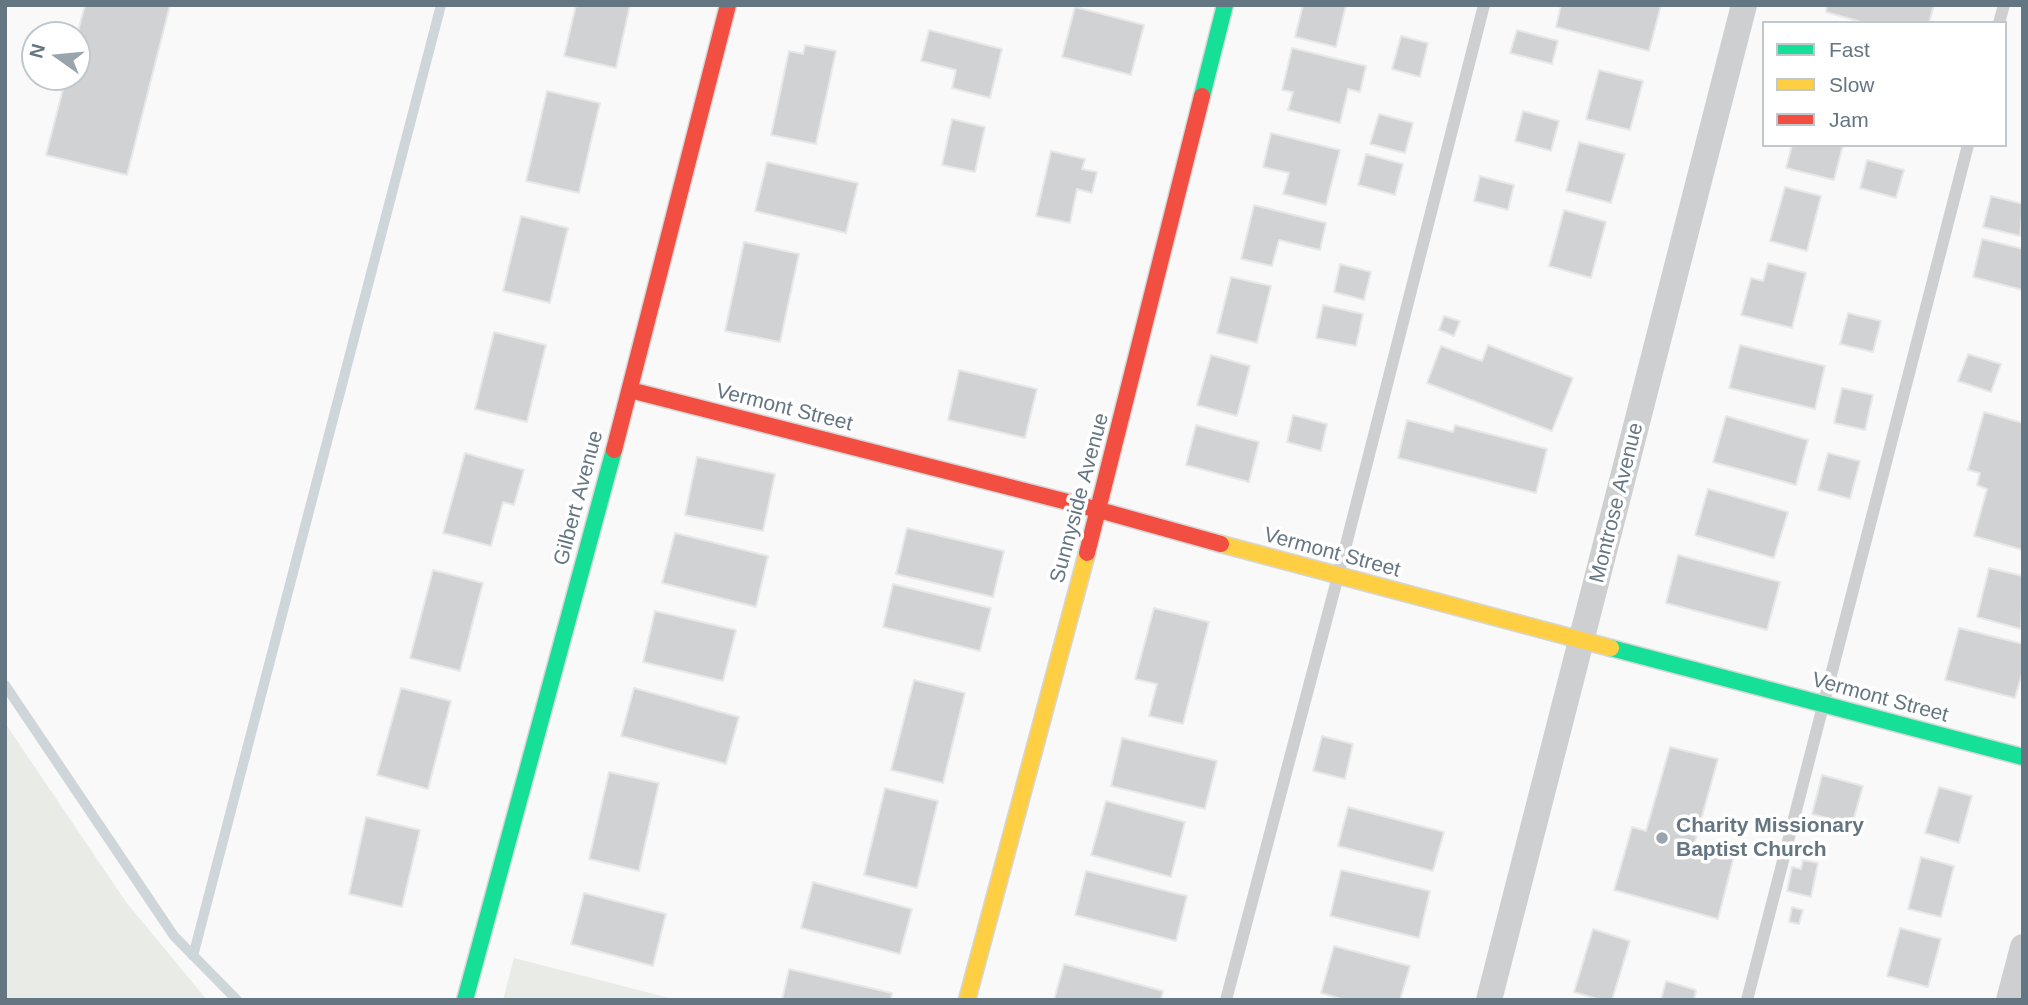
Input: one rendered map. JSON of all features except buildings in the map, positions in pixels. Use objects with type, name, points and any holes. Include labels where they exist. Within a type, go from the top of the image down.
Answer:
[{"type":"street","name":"Gilbert Avenue","points":[[465,1000],[630,390],[728,5]]},
{"type":"street","name":"Sunnyside Avenue","points":[[967,1000],[1099,510],[1225,5]]},
{"type":"street","name":"Montrose Avenue","points":[[1489,1000],[1744,5]]},
{"type":"street","name":"Vermont Street","points":[[630,390],[1099,510],[2023,757]]},
{"type":"street","points":[[2009,1000],[2023,947]]},
{"type":"lane","points":[[1226,1000],[1484,5]]},
{"type":"lane","points":[[1746,1000],[1967,147]]},
{"type":"shaded area","points":[[5,723],[126,902],[207,1000],[5,1000]]},
{"type":"shaded area","points":[[514,958],[677,1000],[503,1000]]},
{"type":"waterway","points":[[193,956],[441,5]]},
{"type":"waterway","points":[[5,685],[174,936],[237,1000]]},
{"type":"traffic: fast","points":[[1202,96],[1225,5]]},
{"type":"traffic: fast","points":[[465,1000],[614,450]]},
{"type":"traffic: fast","points":[[1611,648],[2023,757]]},
{"type":"traffic: slow","points":[[1221,544],[1611,648]]},
{"type":"traffic: slow","points":[[967,1000],[1087,553]]},
{"type":"traffic: jam","points":[[614,450],[728,5]]},
{"type":"traffic: jam","points":[[1087,553],[1202,96]]},
{"type":"traffic: jam","points":[[630,390],[1099,510],[1221,544]]},
{"type":"place","name":"Charity Missionary Baptist Church","points":[[1662,838]]}]
